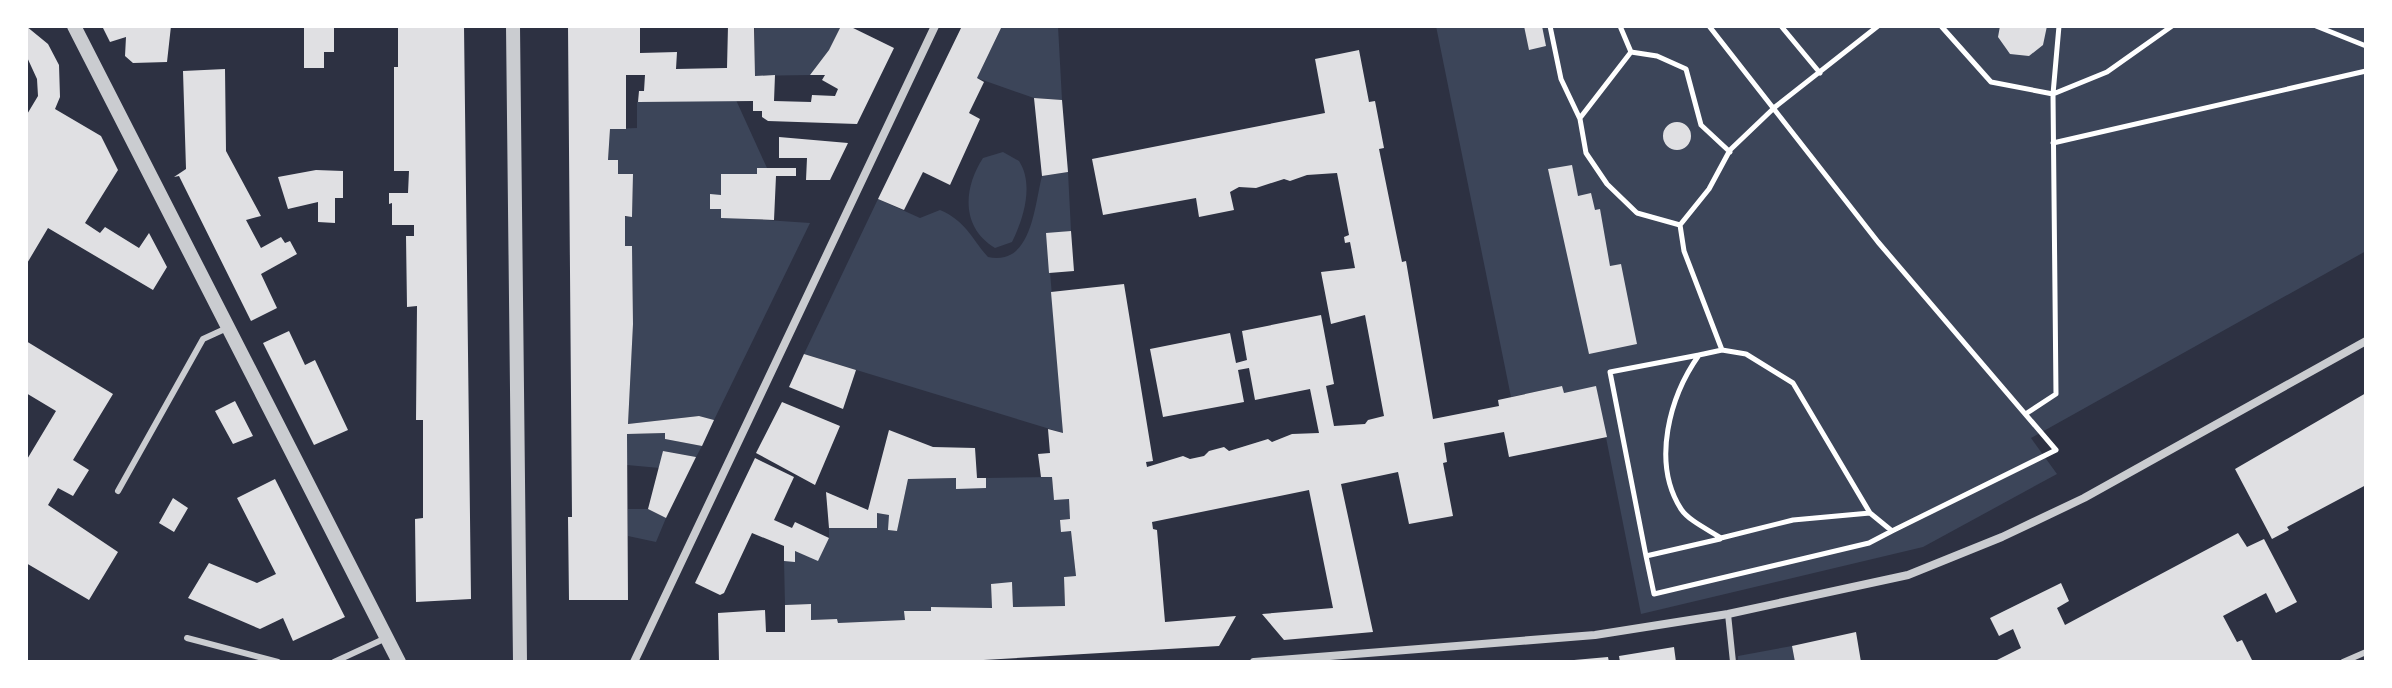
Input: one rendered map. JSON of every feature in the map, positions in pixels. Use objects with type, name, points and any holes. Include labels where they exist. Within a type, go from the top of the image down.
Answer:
[{"type":"street","points":[[74,26],[399,662]]},
{"type":"street","points":[[513,26],[520,662]]},
{"type":"street","points":[[634,662],[935,26]]},
{"type":"street","points":[[1254,662],[1595,635],[1728,614],[1908,575],[2002,537],[2084,498],[2366,341]]},
{"type":"lane","points":[[118,491],[203,339],[227,328]]},
{"type":"lane","points":[[1728,614],[1733,662]]},
{"type":"lane","points":[[187,638],[278,662]]},
{"type":"lane","points":[[334,662],[386,638]]},
{"type":"lane","points":[[2343,662],[2366,652]]},
{"type":"path","points":[[1550,26],[1561,79],[1580,119],[1586,153],[1607,184],[1637,213],[1680,225]]},
{"type":"path","points":[[1620,26],[1631,52]]},
{"type":"path","points":[[1709,26],[1878,242],[2056,450],[1869,543],[1654,594],[1610,372],[1722,350],[1746,354],[1793,383],[1870,513],[1892,531]]},
{"type":"path","points":[[1792,26],[1783,29],[1820,73]]},
{"type":"path","points":[[1722,350],[1684,251],[1680,225],[1709,189],[1730,152],[1775,107],[1878,26]]},
{"type":"path","points":[[1941,26],[1991,82],[2053,94],[2107,72],[2172,26]]},
{"type":"path","points":[[2027,413],[2056,394],[2053,94],[2059,26]]},
{"type":"path","points":[[2316,26],[2366,46]]},
{"type":"path","points":[[1580,119],[1631,52]]},
{"type":"path","points":[[1631,52],[1657,56],[1686,69],[1701,125],[1730,152]]},
{"type":"path","points":[[2053,143],[2366,71]]},
{"type":"path","points":[[1699,355],[1684,377],[1671,411],[1666,447],[1671,483],[1682,510],[1721,538]]},
{"type":"path","points":[[1646,556],[1793,520],[1870,513]]},
{"type":"shaded area","points":[[755,26],[841,26],[829,50],[810,75],[755,76]]},
{"type":"shaded area","points":[[1002,26],[1058,26],[1062,100],[1034,98],[977,78]]},
{"type":"shaded area","points":[[1436,26],[2366,26],[2366,251],[2031,438],[2057,474],[1923,547],[1641,614],[1596,387],[1564,393],[1561,386],[1511,397]]},
{"type":"shaded area","points":[[736,100],[767,168],[757,168],[757,174],[721,195],[710,195],[710,209],[721,209],[721,217],[810,223],[714,420],[699,416],[628,424],[633,323],[632,246],[625,246],[625,217],[632,216],[633,175],[618,174],[618,161],[608,160],[610,129],[637,128],[637,102]]},
{"type":"shaded area","points":[[1003,152],[1019,161],[1027,190],[1012,242],[995,248],[976,229],[971,218],[969,195],[983,158]]},
{"type":"shaded area","points":[[1068,172],[1071,231],[1047,234],[1063,433],[804,354],[878,199],[920,218],[940,210],[949,214],[988,257],[1003,257],[1022,244],[1028,232],[1042,176]]},
{"type":"shaded area","points":[[665,433],[665,439],[702,446],[696,457],[663,451],[660,468],[627,465],[627,434]]},
{"type":"shaded area","points":[[1052,477],[1054,499],[1069,499],[1070,519],[1060,520],[1071,531],[1076,576],[1064,577],[1065,606],[1013,607],[1012,583],[991,584],[992,608],[932,607],[931,611],[905,612],[905,620],[838,623],[837,619],[811,620],[810,604],[785,605],[784,561],[795,561],[795,551],[818,560],[829,538],[829,528],[876,528],[877,513],[889,515],[889,530],[897,531],[908,479],[956,478],[985,488],[986,478]]},
{"type":"shaded area","points":[[628,509],[648,509],[666,518],[656,542],[628,536]]},
{"type":"shaded area","points":[[1792,646],[1795,662],[1738,662],[1738,656]]},
{"type":"building","points":[[26,26],[48,44],[59,65],[60,97],[55,109],[101,136],[118,170],[85,223],[100,233],[105,227],[139,248],[149,233],[167,267],[153,290],[48,228],[26,265],[26,116],[38,96],[37,79],[26,55]]},
{"type":"building","points":[[102,26],[171,26],[167,62],[133,63],[125,56],[126,37],[110,42]]},
{"type":"building","points":[[304,26],[334,26],[334,52],[324,52],[324,68],[304,68]]},
{"type":"building","points":[[398,26],[464,26],[471,599],[416,602],[415,519],[423,518],[423,420],[416,420],[417,306],[407,307],[406,236],[414,236],[414,225],[392,225],[392,203],[389,204],[389,193],[408,193],[409,171],[394,171],[394,67],[398,67]]},
{"type":"building","points":[[568,26],[640,26],[640,53],[677,52],[676,69],[727,68],[728,26],[754,26],[755,76],[775,75],[774,101],[811,102],[812,95],[835,96],[838,89],[822,80],[825,75],[810,75],[829,50],[841,26],[849,26],[894,48],[857,124],[768,121],[762,117],[762,111],[753,111],[753,101],[638,102],[639,91],[644,91],[645,75],[626,75],[626,129],[610,129],[608,160],[618,160],[618,174],[633,174],[632,217],[625,216],[625,246],[632,246],[633,324],[628,424],[699,416],[714,420],[702,446],[665,439],[665,433],[627,434],[628,600],[569,600],[568,517],[572,517]]},
{"type":"building","points":[[962,26],[1002,26],[977,78],[984,82],[969,113],[980,119],[950,185],[923,172],[904,210],[878,199]]},
{"type":"building","points":[[1524,26],[1542,26],[1546,46],[1529,50]]},
{"type":"building","points":[[2000,26],[2047,26],[2043,45],[2029,56],[2010,54],[1998,37]]},
{"type":"building","points":[[1359,50],[1369,102],[1375,101],[1384,148],[1379,149],[1402,262],[1406,261],[1433,419],[1499,406],[1498,400],[1562,386],[1564,393],[1596,386],[1607,437],[1509,457],[1504,432],[1444,443],[1447,462],[1443,463],[1453,516],[1409,524],[1398,472],[1341,484],[1373,632],[1284,640],[1262,614],[1333,608],[1309,490],[1152,522],[1153,529],[1157,530],[1165,622],[1236,616],[1219,646],[949,662],[719,662],[718,613],[765,610],[766,632],[785,632],[785,605],[811,604],[811,620],[837,619],[838,623],[905,620],[904,611],[931,611],[931,607],[992,608],[991,584],[1012,582],[1013,607],[1065,606],[1064,577],[1076,576],[1071,531],[1061,532],[1060,520],[1070,519],[1069,499],[1054,500],[1052,477],[1041,477],[1038,454],[1050,453],[1048,429],[1063,433],[1051,292],[1124,284],[1153,461],[1146,462],[1147,467],[1183,456],[1190,459],[1204,456],[1209,451],[1224,447],[1229,451],[1268,439],[1272,442],[1292,434],[1319,433],[1310,389],[1255,400],[1249,368],[1238,370],[1244,402],[1163,417],[1150,349],[1230,333],[1236,363],[1247,360],[1242,331],[1321,315],[1334,384],[1326,386],[1334,426],[1365,424],[1368,420],[1384,416],[1365,315],[1331,324],[1321,272],[1355,268],[1350,242],[1345,243],[1344,237],[1349,235],[1337,173],[1307,175],[1290,181],[1284,179],[1256,188],[1239,187],[1230,192],[1234,210],[1199,217],[1196,198],[1103,215],[1092,159],[1325,113],[1315,59]]},
{"type":"building","points":[[225,69],[226,151],[261,216],[246,220],[261,248],[281,237],[285,243],[290,241],[297,254],[261,274],[277,308],[251,321],[179,176],[174,177],[186,169],[183,71]]},
{"type":"building","points":[[1034,98],[1062,100],[1068,172],[1042,176]]},
{"type":"building","points":[[1677,122],[1687,126],[1691,136],[1687,146],[1677,150],[1667,146],[1663,136],[1667,126]]},
{"type":"building","points":[[779,137],[848,143],[830,180],[806,180],[807,158],[779,158]]},
{"type":"building","points":[[1572,165],[1578,196],[1591,193],[1595,210],[1600,209],[1610,266],[1621,264],[1637,344],[1589,354],[1548,169]]},
{"type":"building","points":[[757,168],[796,168],[796,176],[776,176],[774,220],[721,218],[721,209],[710,209],[710,194],[721,195],[721,174],[757,174]]},
{"type":"building","points":[[316,170],[343,171],[343,198],[335,198],[335,223],[318,222],[318,202],[288,209],[278,177]]},
{"type":"building","points":[[1071,231],[1074,271],[1049,273],[1046,233]]},
{"type":"building","points":[[289,331],[305,365],[315,360],[348,430],[314,445],[263,343]]},
{"type":"building","points":[[26,341],[113,394],[73,460],[89,470],[73,496],[58,488],[48,505],[118,552],[89,600],[26,563],[26,461],[56,411],[26,393]]},
{"type":"building","points":[[804,354],[856,370],[843,409],[789,387]]},
{"type":"building","points":[[2366,393],[2366,485],[2287,527],[2289,530],[2272,539],[2235,469]]},
{"type":"building","points":[[235,401],[253,436],[233,444],[215,411]]},
{"type":"building","points":[[782,402],[840,426],[815,485],[756,453]]},
{"type":"building","points":[[889,430],[933,447],[975,448],[977,478],[986,478],[986,488],[956,489],[956,478],[908,479],[897,531],[888,530],[889,515],[877,513],[877,528],[829,528],[826,492],[868,510]]},
{"type":"building","points":[[663,451],[696,457],[666,518],[648,509]]},
{"type":"building","points":[[755,458],[794,477],[774,520],[792,528],[795,522],[829,538],[818,561],[795,551],[795,562],[784,561],[784,546],[752,533],[724,593],[720,595],[695,583]]},
{"type":"building","points":[[275,479],[345,617],[293,641],[283,618],[260,629],[188,598],[209,563],[257,583],[276,574],[237,498]]},
{"type":"building","points":[[173,498],[188,508],[174,532],[159,523]]},
{"type":"building","points":[[2238,533],[2247,547],[2264,539],[2297,602],[2276,613],[2266,593],[2223,616],[2237,642],[2242,640],[2253,662],[1993,662],[2021,648],[2013,629],[1999,636],[1990,618],[2061,583],[2069,601],[2057,608],[2065,625]]},
{"type":"building","points":[[1856,632],[1861,662],[1795,662],[1792,646]]},
{"type":"building","points":[[1674,647],[1676,662],[1620,662],[1619,656]]},
{"type":"building","points":[[1608,657],[1609,662],[1574,662],[1574,660]]}]
